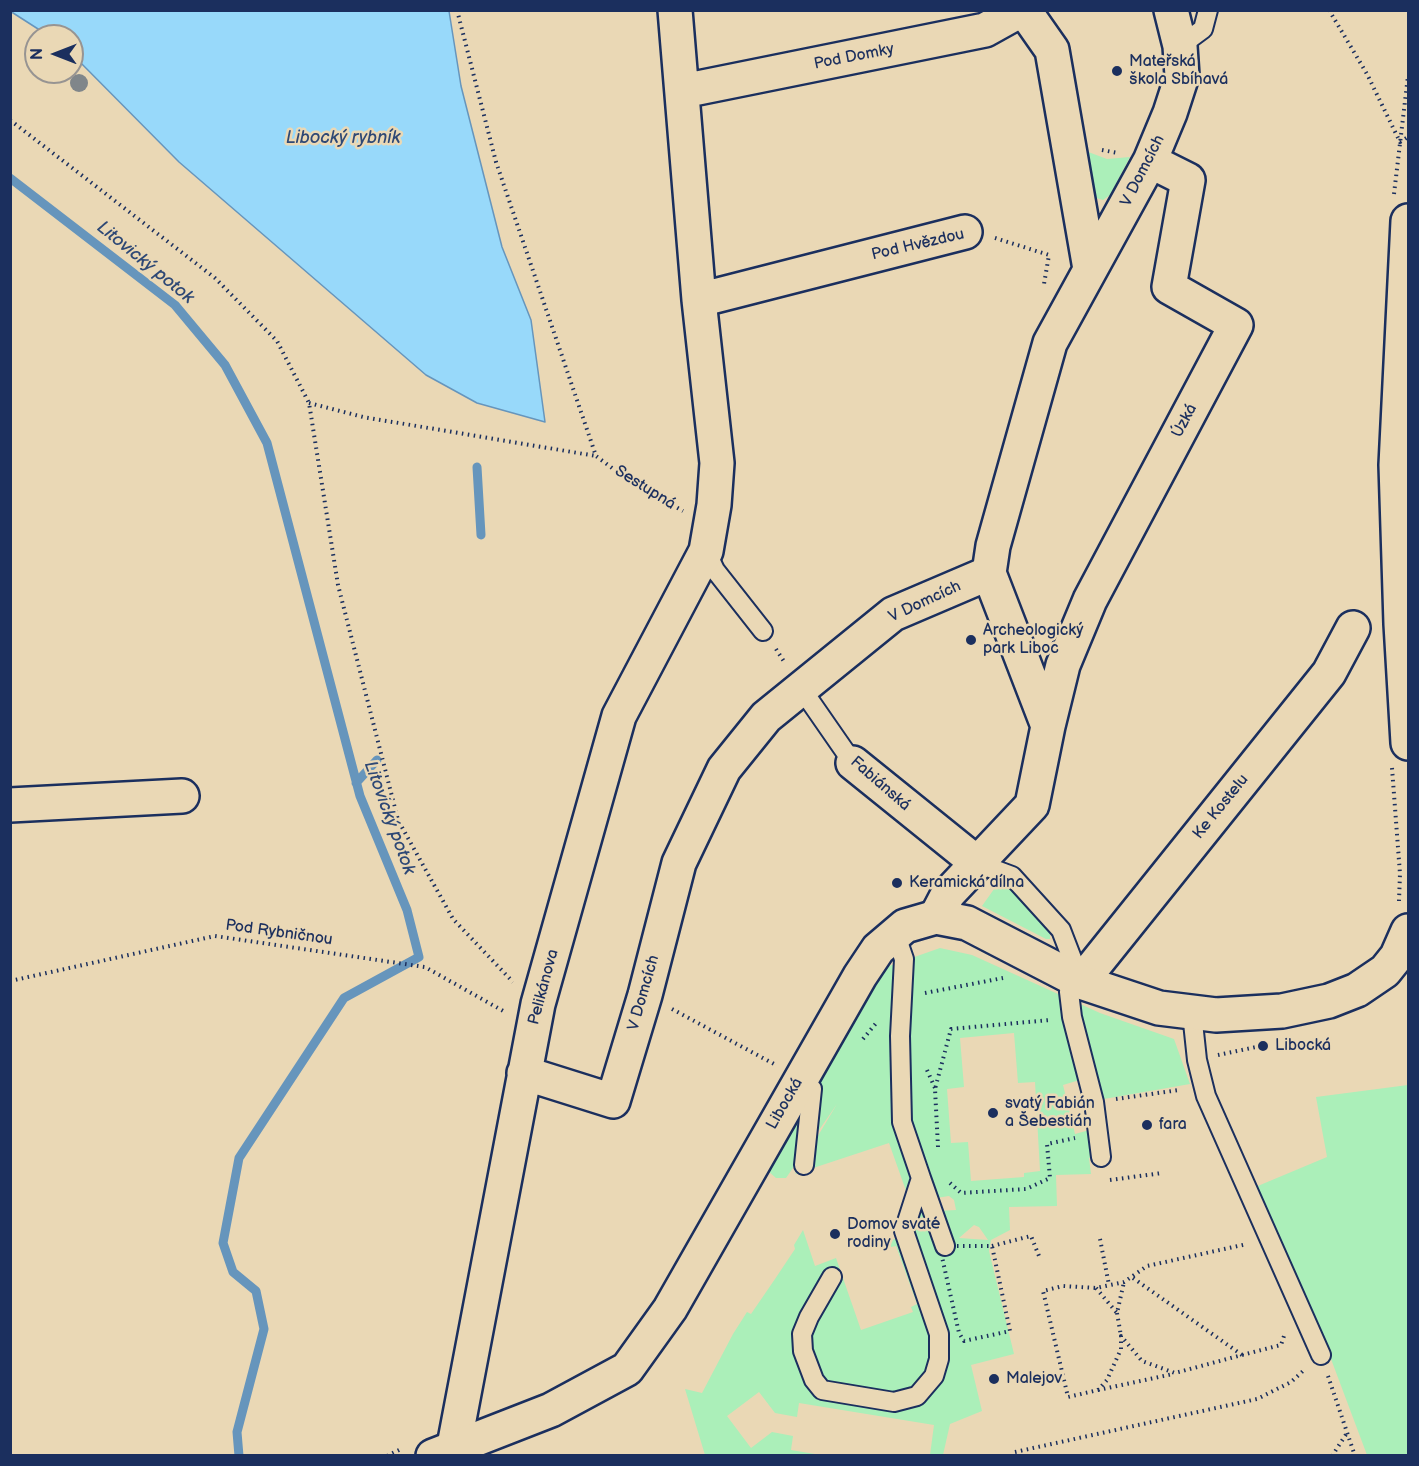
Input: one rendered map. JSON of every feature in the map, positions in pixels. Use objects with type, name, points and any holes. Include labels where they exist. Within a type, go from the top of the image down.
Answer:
[{"type":"street","points":[[675,10],[699,300],[717,464],[714,505],[706,551]]},
{"type":"street","points":[[1023,10],[1052,50],[1090,269]]},
{"type":"street","name":"Pod Domky","points":[[683,91],[985,30],[1023,10]]},
{"type":"street","name":"V Domcích","points":[[524,1073],[613,1101],[645,995],[679,863],[724,769],[766,717],[892,614],[989,573],[993,546],[1050,343],[1150,161],[1170,113],[1182,76],[1180,46],[1171,10]]},
{"type":"street","name":"Úzká","points":[[1048,726],[1063,665],[1090,600],[1236,325],[1169,287],[1188,180],[1150,161]]},
{"type":"street","points":[[1408,220],[1396,465],[1401,624],[1408,743]]},
{"type":"street","name":"Pod Hvězdou","points":[[699,300],[965,232]]},
{"type":"street","name":"Pelikánova","points":[[448,1452],[535,1015],[619,716],[706,551]]},
{"type":"street","points":[[989,573],[1048,726],[1032,805],[948,894],[936,916],[967,923],[990,933],[1081,982],[1158,1008],[1192,1013],[1252,1014],[1329,1001],[1371,982],[1385,971],[1397,956],[1408,931]]},
{"type":"street","name":"Ke Kostelu","points":[[1081,982],[1329,674],[1353,628]]},
{"type":"street","name":"Fabiánská","points":[[853,763],[977,863]]},
{"type":"street","points":[[10,805],[182,796]]},
{"type":"street","name":"Libocká","points":[[448,1452],[551,1410],[627,1369],[670,1309],[790,1075],[878,949],[895,933],[916,921],[936,916]]},
{"type":"lane","points":[[1180,46],[1203,29],[1208,10]]},
{"type":"lane","points":[[706,551],[715,570],[763,631]]},
{"type":"lane","name":"Fabiánská","points":[[801,688],[853,763]]},
{"type":"lane","points":[[977,863],[1012,876],[1061,930],[1081,982],[1069,992],[1072,1017],[1094,1102],[1101,1157]]},
{"type":"lane","points":[[895,933],[904,959],[900,1036],[903,1122],[945,1246]]},
{"type":"lane","points":[[1192,1013],[1206,1058],[1206,1096],[1321,1355]]},
{"type":"lane","points":[[790,1075],[812,1089],[804,1165]]},
{"type":"lane","points":[[832,1277],[802,1334],[803,1351],[814,1380],[822,1390],[894,1402],[917,1396],[934,1376],[939,1359],[939,1334],[904,1231],[921,1178]]},
{"type":"path","name":"Sestupná","points":[[457,10],[496,162],[596,456],[628,480],[684,512],[706,551]]},
{"type":"path","points":[[1329,10],[1368,74],[1400,142],[1408,137]]},
{"type":"path","points":[[10,120],[215,278],[277,341],[309,403],[338,585],[398,820],[453,919],[526,995],[535,1015]]},
{"type":"path","name":"Pod Hvězdou","points":[[965,232],[999,238],[1048,255],[1043,294]]},
{"type":"path","points":[[309,403],[363,417],[596,456]]},
{"type":"path","name":"Pod Rybničnou","points":[[10,981],[215,936],[425,967],[535,1015]]},
{"type":"path","points":[[923,993],[1011,977]]},
{"type":"path","points":[[645,995],[790,1075]]},
{"type":"path","points":[[938,1152],[935,1089],[951,1029],[1015,1025],[1072,1017]]},
{"type":"path","points":[[1094,1102],[1195,1087],[1206,1058],[1263,1046]]},
{"type":"path","points":[[946,1180],[961,1193],[1026,1189],[1050,1178],[1047,1144],[1099,1132]]},
{"type":"path","points":[[1104,1181],[1162,1173]]},
{"type":"path","points":[[957,1199],[961,1193]]},
{"type":"path","points":[[992,1246],[1010,1331],[964,1341],[959,1333],[942,1257],[945,1246],[992,1246],[1031,1236],[1039,1256]]},
{"type":"path","points":[[1100,1239],[1109,1285]]},
{"type":"path","points":[[1252,1255],[1247,1244],[1147,1266],[1133,1278],[1124,1282],[1096,1288],[1063,1286],[1043,1291],[1068,1397],[1175,1373],[1281,1345],[1286,1330]]},
{"type":"path","points":[[1133,1278],[1242,1355]]},
{"type":"path","points":[[1098,1390],[1115,1367],[1121,1349],[1117,1313],[1124,1282]]},
{"type":"path","points":[[1096,1288],[1117,1313]]},
{"type":"path","points":[[1121,1336],[1142,1361],[1175,1373]]},
{"type":"path","points":[[1015,1452],[1257,1399],[1291,1382],[1321,1355],[1355,1455]]},
{"type":"path","points":[[1332,1455],[1347,1433]]},
{"type":"green space","points":[[1083,150],[1107,159],[1130,157],[1110,195],[1103,200],[1093,197]]},
{"type":"green space","points":[[999,882],[1009,885],[1050,931],[1050,939],[982,906]]},
{"type":"green space","points":[[940,948],[972,955],[1100,1013],[1174,1039],[1190,1084],[1104,1099],[1096,1075],[1063,1085],[1075,1134],[1093,1129],[1095,1157],[1089,1158],[1091,1174],[1056,1175],[1057,1206],[1009,1207],[1010,1230],[991,1240],[989,1251],[1014,1354],[971,1365],[982,1411],[950,1424],[943,1455],[930,1455],[934,1425],[799,1403],[797,1417],[775,1413],[759,1392],[727,1416],[751,1448],[772,1432],[793,1436],[791,1450],[821,1455],[705,1455],[685,1389],[702,1393],[733,1334],[747,1312],[751,1314],[775,1279],[795,1249],[794,1245],[803,1230],[815,1266],[836,1258],[861,1330],[913,1312],[911,1307],[917,1304],[896,1246],[891,1247],[889,1241],[908,1234],[918,1212],[956,1210],[954,1200],[949,1196],[910,1202],[889,1143],[795,1174],[837,1104],[786,1178],[776,1178],[768,1171],[812,1089],[886,967]],"holes":[[[1014,1033],[1018,1083],[1035,1082],[1040,1171],[1024,1173],[1024,1177],[971,1181],[968,1142],[951,1143],[947,1089],[964,1087],[960,1038]],[[974,1225],[979,1227],[988,1240],[959,1238]]]},
{"type":"green space","points":[[1408,1085],[1408,1455],[1367,1455],[1325,1343],[1253,1188],[1327,1157],[1316,1097]]},
{"type":"water","name":"Libocký rybník","points":[[10,11],[449,11],[461,86],[502,247],[531,320],[545,422],[477,403],[426,375],[179,162],[84,66],[84,24],[30,24]]},
{"type":"waterway","name":"Litovický potok","points":[[10,178],[175,305],[225,365],[267,443],[360,796],[407,910],[419,957],[344,998],[239,1158],[223,1243],[233,1272],[256,1291],[264,1329],[237,1432],[239,1456]]},
{"type":"waterway","points":[[477,467],[481,535]]},
{"type":"waterway","points":[[356,783],[377,760]]},
{"type":"place","name":"Mateřská škola Sbíhavá","points":[[1117,71]]},
{"type":"place","name":"Archeologický park Liboc","points":[[971,640]]},
{"type":"place","name":"Keramická dílna","points":[[897,883]]},
{"type":"place","name":"Libocká","points":[[1263,1046]]},
{"type":"place","name":"svatý Fabián a Šebestián","points":[[993,1113]]},
{"type":"place","name":"fara","points":[[1147,1125]]},
{"type":"place","name":"Domov svaté rodiny","points":[[835,1234]]},
{"type":"place","name":"Malejov","points":[[994,1379]]}]
